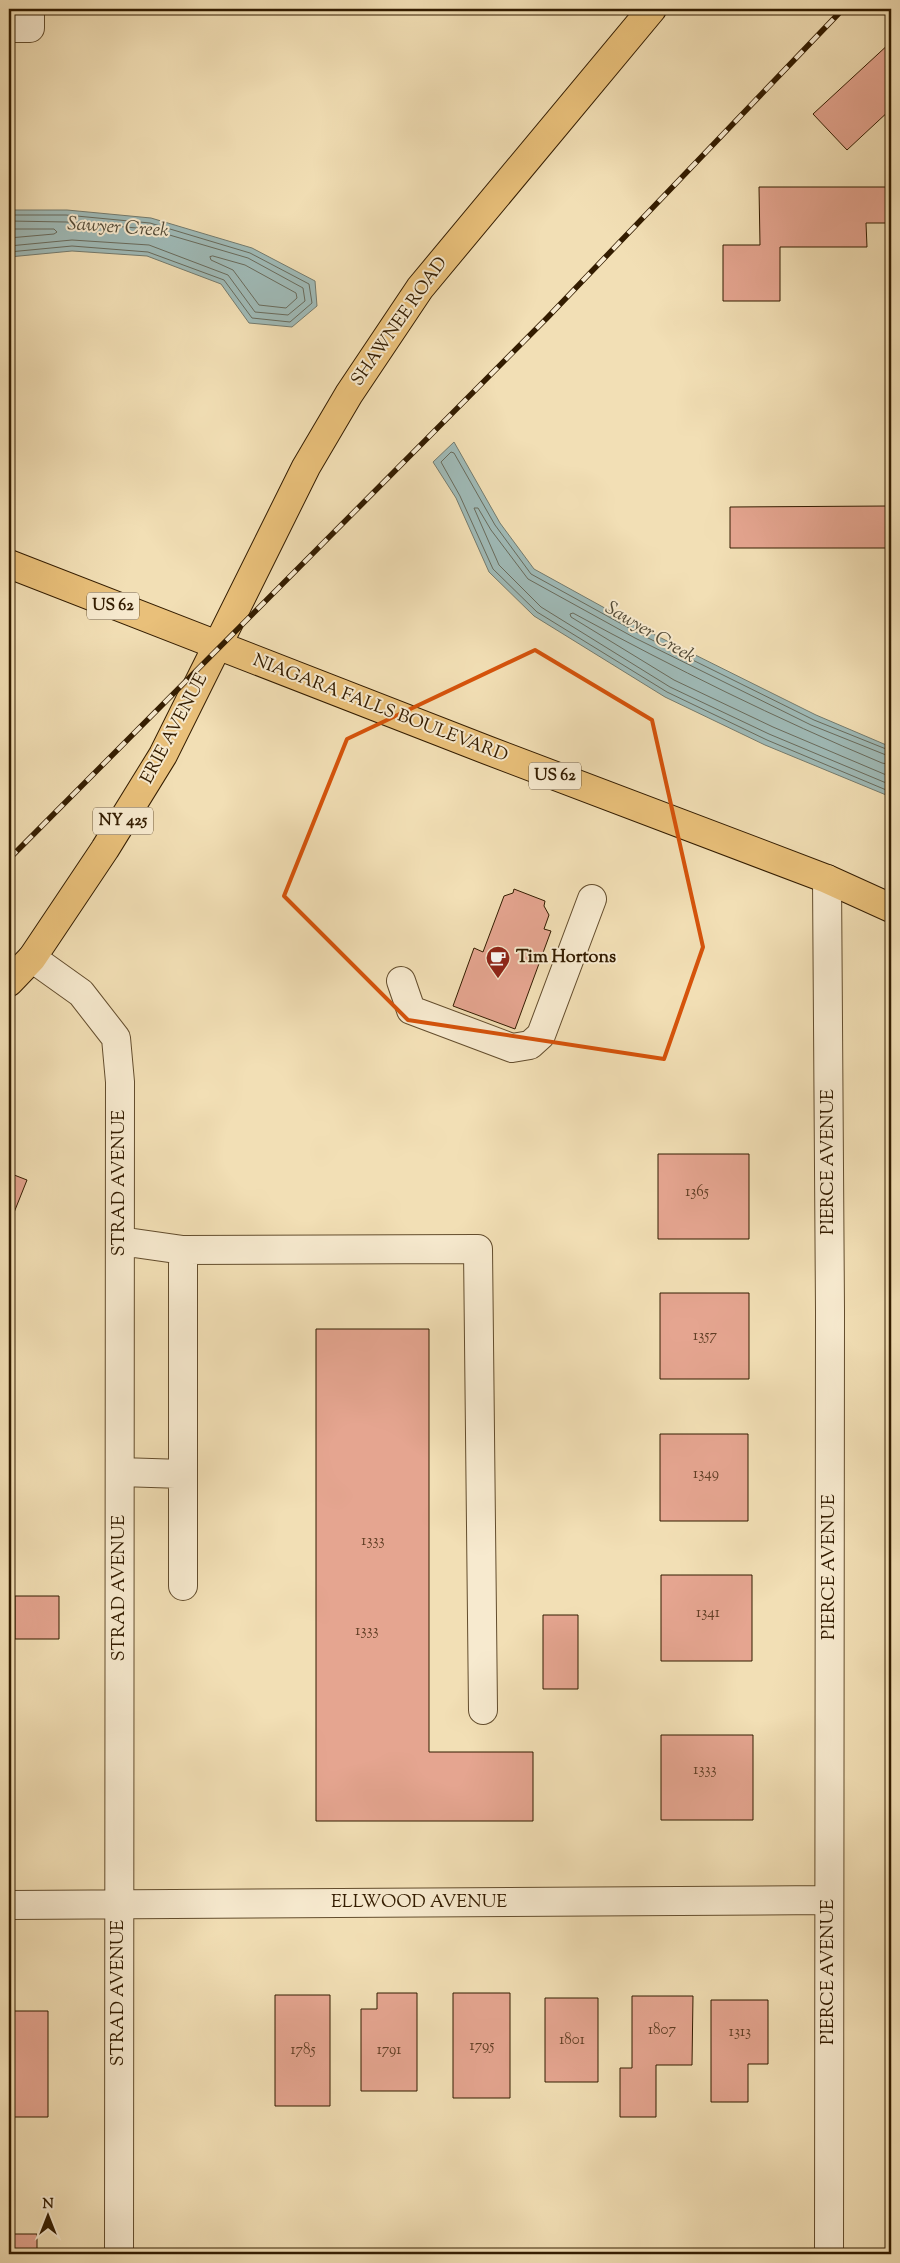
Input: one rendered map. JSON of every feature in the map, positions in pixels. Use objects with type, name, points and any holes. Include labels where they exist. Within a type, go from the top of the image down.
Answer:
[{"type":"main road","name":"SHAWNEE ROAD","points":[[218,647],[306,467],[349,394],[420,288],[652,9]]},
{"type":"main road","name":"NIAGARA FALLS BOULEVARD","points":[[9,564],[218,647],[827,879],[891,908]]},
{"type":"main road","name":"ERIE AVENUE","points":[[9,982],[32,958],[110,842],[163,756],[218,647]]},
{"type":"street","points":[[9,28],[30,28],[30,9]]},
{"type":"street","name":"PIERCE AVENUE","points":[[827,879],[830,1302],[829,2254]]},
{"type":"street","points":[[401,981],[411,1010],[512,1048],[530,1045],[541,1035],[592,899]]},
{"type":"street","name":"STRAD AVENUE","points":[[32,958],[81,993],[116,1038],[120,1082],[119,2254]]},
{"type":"street","points":[[120,1240],[183,1250],[478,1249],[483,1710]]},
{"type":"street","points":[[183,1250],[183,1586]]},
{"type":"street","points":[[120,1472],[183,1474]]},
{"type":"street","name":"ELLWOOD AVENUE","points":[[9,1906],[829,1900]]},
{"type":"highlighted area","points":[[535,650],[652,720],[703,947],[664,1059],[408,1020],[284,896],[347,739]]},
{"type":"water","name":"Sawyer Creek","points":[[9,210],[67,210],[151,218],[252,248],[315,281],[317,306],[292,327],[249,323],[221,284],[147,256],[72,251],[9,257]]},
{"type":"water","name":"Sawyer Creek","points":[[454,442],[500,523],[534,569],[641,628],[816,715],[891,747],[891,797],[765,745],[665,697],[534,616],[489,572],[456,498],[433,462]]},
{"type":"building","points":[[891,42],[891,109],[847,150],[813,114]]},
{"type":"building","points":[[759,187],[891,187],[891,223],[866,223],[867,247],[780,247],[780,301],[723,301],[723,245],[760,245]]},
{"type":"building","points":[[887,506],[888,548],[730,548],[730,507]]},
{"type":"building","name":"Tim Hortons","points":[[514,889],[545,901],[544,906],[549,915],[544,929],[551,931],[515,1029],[453,1006],[474,948],[483,952],[504,896],[513,893]]},
{"type":"building","points":[[658,1154],[749,1154],[749,1239],[658,1239]]},
{"type":"building","points":[[9,1173],[27,1180],[9,1225]]},
{"type":"building","points":[[660,1293],[749,1293],[749,1379],[660,1379]]},
{"type":"building","points":[[316,1329],[429,1329],[429,1752],[533,1752],[533,1821],[316,1821]]},
{"type":"building","points":[[660,1434],[748,1434],[748,1521],[660,1521]]},
{"type":"building","points":[[661,1575],[752,1575],[752,1661],[661,1661]]},
{"type":"building","points":[[15,1596],[59,1596],[59,1639],[15,1639]]},
{"type":"building","points":[[543,1615],[578,1615],[578,1689],[543,1689]]},
{"type":"building","points":[[10,1671],[10,1793],[9,1793]]},
{"type":"building","points":[[661,1735],[753,1735],[753,1820],[661,1820]]},
{"type":"building","points":[[377,1993],[417,1993],[417,2091],[361,2091],[361,2009],[377,2009]]},
{"type":"building","points":[[453,1993],[510,1993],[510,2098],[453,2098]]},
{"type":"building","points":[[275,1995],[330,1995],[330,2106],[275,2106]]},
{"type":"building","points":[[632,1996],[693,1996],[692,2065],[656,2065],[656,2117],[620,2117],[620,2068],[632,2068]]},
{"type":"building","points":[[545,1998],[598,1998],[598,2082],[545,2082]]},
{"type":"building","points":[[711,2000],[768,2000],[768,2064],[748,2064],[748,2102],[711,2102]]},
{"type":"building","points":[[9,2011],[48,2011],[48,2117],[9,2117]]},
{"type":"building","points":[[9,2234],[37,2234],[37,2254],[9,2254]]},
{"type":"building","points":[[214,2250],[293,2250],[293,2254],[214,2254]]},
{"type":"building","points":[[671,2250],[753,2250],[753,2254],[671,2254]]},
{"type":"railway","points":[[9,859],[547,318],[843,9]]},
{"type":"place","name":"Tim Hortons","points":[[498,979]]}]
